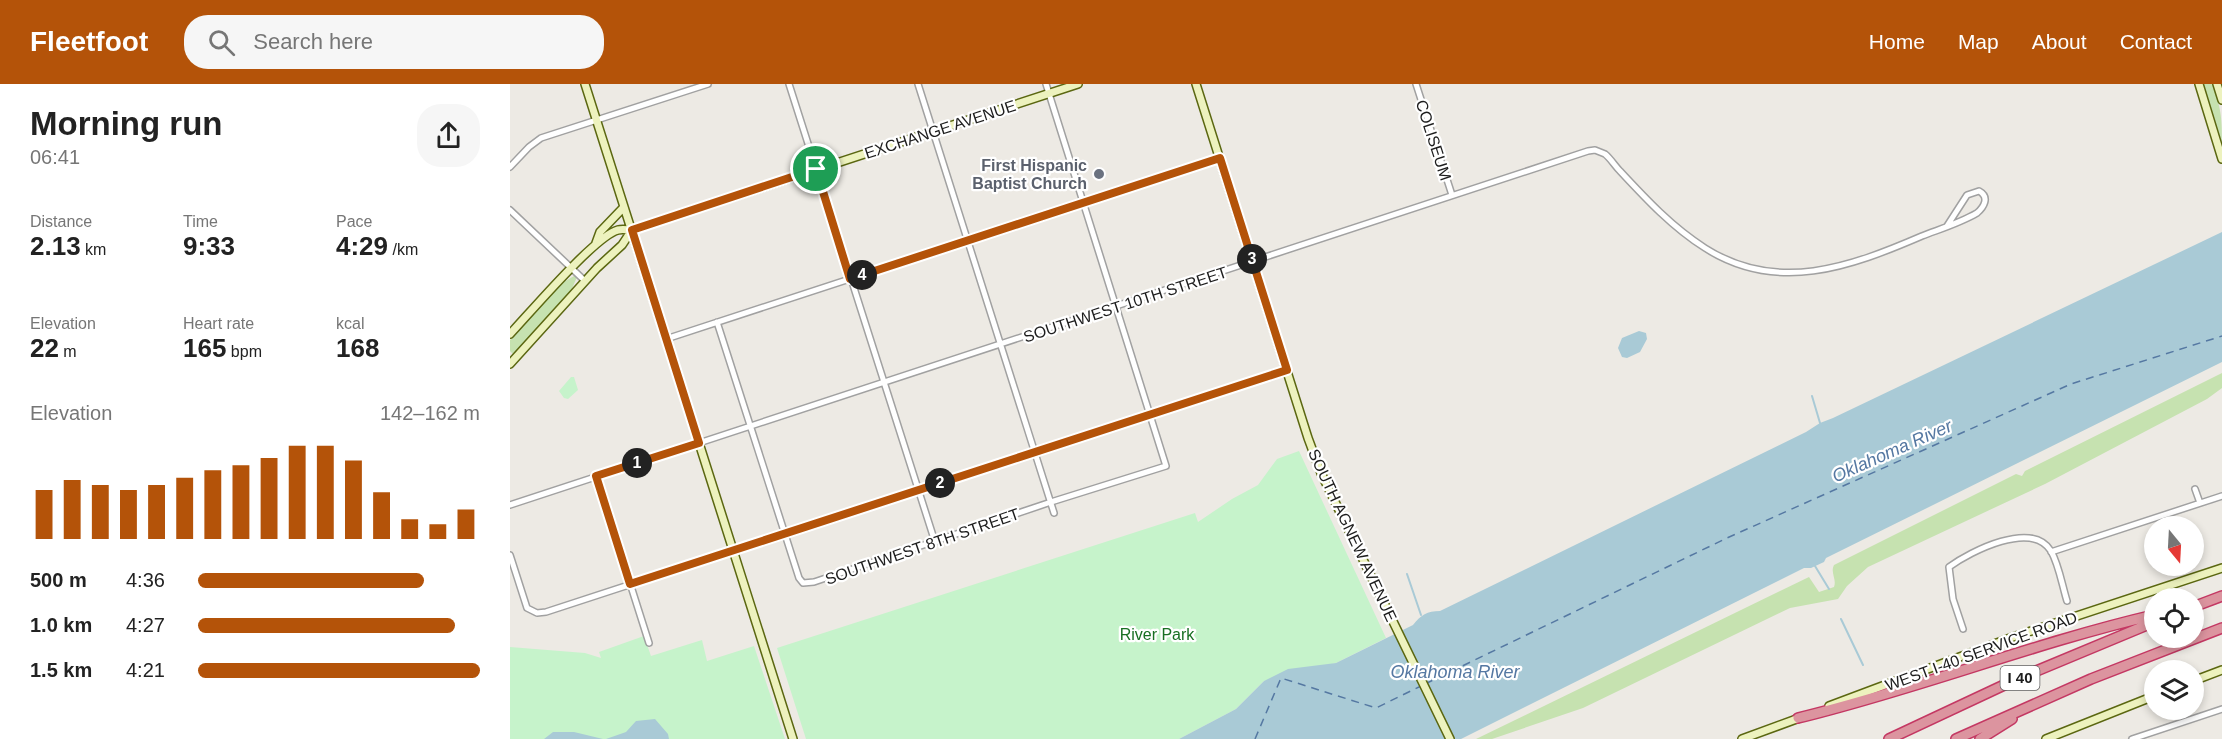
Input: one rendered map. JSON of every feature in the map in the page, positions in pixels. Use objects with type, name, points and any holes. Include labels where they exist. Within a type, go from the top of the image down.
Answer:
[{"type":"highway","points":[[2204,602],[2222,596]]},
{"type":"highway","points":[[1798,718],[1862,702],[2093,629],[2144,617]]},
{"type":"highway","name":"I 40","points":[[1889,739],[2017,680],[2144,626]]},
{"type":"highway","name":"I 40","points":[[1956,739],[2042,700],[2222,628]]},
{"type":"highway","points":[[1980,739],[2042,700]]},
{"type":"main road","points":[[585,84],[793,739]]},
{"type":"main road","name":"EXCHANGE AVENUE","points":[[510,334],[572,268],[595,246],[617,230],[632,230],[1078,84]]},
{"type":"main road","name":"SOUTH AGNEW AVENUE","points":[[1196,84],[1321,473],[1450,739]]},
{"type":"main road","points":[[2199,84],[2222,159]]},
{"type":"main road","points":[[2217,84],[2222,100]]},
{"type":"main road","points":[[595,246],[600,232],[624,207]]},
{"type":"main road","points":[[511,360],[622,245],[632,230]]},
{"type":"main road","name":"WEST I-40 SERVICE ROAD","points":[[1742,739],[2013,637],[2222,568]]},
{"type":"main road","points":[[2204,677],[2222,670]]},
{"type":"main road","points":[[2046,739],[2144,700]]},
{"type":"street","points":[[510,168],[540,138],[708,84]]},
{"type":"street","points":[[789,84],[935,542]]},
{"type":"street","points":[[918,84],[1054,513]]},
{"type":"street","points":[[1046,84],[1150,414]]},
{"type":"street","name":"COLISEUM","points":[[1416,84],[1452,195]]},
{"type":"street","name":"SOUTHWEST 10TH STREET","points":[[510,505],[1588,151],[1600,151],[1610,158],[1662,214],[1704,247],[1742,266],[1782,273],[1808,273],[1844,265],[1890,250],[1947,226],[1977,213],[1985,203],[1984,194],[1980,191],[1967,195],[1947,226]]},
{"type":"street","points":[[666,339],[1220,158]]},
{"type":"street","points":[[510,210],[585,281]]},
{"type":"street","name":"SOUTHWEST 8TH STREET","points":[[717,322],[799,578],[806,584],[1166,466],[1150,414]]},
{"type":"street","points":[[510,555],[524,602],[529,610],[537,613],[553,610],[1287,370]]},
{"type":"street","points":[[596,476],[650,643]]},
{"type":"street","points":[[2195,489],[2200,503]]},
{"type":"street","points":[[2051,552],[2222,496]]},
{"type":"street","points":[[1963,629],[1953,599],[1949,567],[1962,557],[2018,537],[2034,537],[2042,541],[2051,552],[2067,601]]},
{"type":"street","points":[[2132,739],[2222,709]]},
{"type":"green space","points":[[2203,84],[2212,84],[2221,119],[2222,143]]},
{"type":"green space","points":[[574,276],[577,277],[571,291],[513,354],[510,351],[510,340],[562,283]]},
{"type":"green space","points":[[2222,373],[2222,388],[2207,399],[2045,484],[1868,567],[1847,586],[1838,599],[1790,608],[1583,708],[1492,739],[1476,739],[1809,577],[1819,592],[1834,587],[1834,565],[2016,474],[2022,476],[2025,471]]},
{"type":"green space","points":[[571,377],[574,377],[578,390],[568,399],[564,398],[559,391]]},
{"type":"green space","name":"River Park","points":[[1299,451],[1386,638],[1336,663],[1264,681],[1236,709],[1179,739],[806,739],[777,648],[1195,513],[1198,522],[1258,485],[1277,459]]},
{"type":"green space","points":[[644,636],[651,656],[702,640],[707,661],[754,646],[785,739],[510,739],[510,647],[585,653],[601,658],[599,652]]},
{"type":"water","name":"Oklahoma River","points":[[2222,232],[2222,362],[1826,558],[1824,562],[1811,568],[1804,568],[1461,739],[1179,739],[1236,709],[1264,681],[1288,669],[1336,663],[1413,625],[1425,614],[1440,611],[1806,432],[1820,423]]},
{"type":"water","points":[[1639,331],[1646,333],[1647,339],[1640,352],[1627,358],[1622,357],[1618,348],[1622,338]]},
{"type":"water","points":[[655,719],[668,734],[669,739],[606,739],[626,732],[636,721]]},
{"type":"water","points":[[553,732],[574,732],[603,739],[544,739]]},
{"type":"waterway","points":[[1812,396],[1820,423]]},
{"type":"waterway","points":[[1815,566],[1829,589]]},
{"type":"waterway","points":[[1407,574],[1421,615]]},
{"type":"waterway","points":[[1841,619],[1863,665]]},
{"type":"ferry route","points":[[1425,684],[1727,538],[2071,384],[2222,336]]},
{"type":"ferry route","points":[[1255,739],[1281,678],[1376,708],[1421,686]]},
{"type":"place","name":"First Hispanic Baptist Church","points":[[1099,174]]},
{"type":"route","points":[[1220,158],[1287,370],[630,584],[596,476],[699,443],[632,230],[816,169],[850,279],[1220,158]]}]
